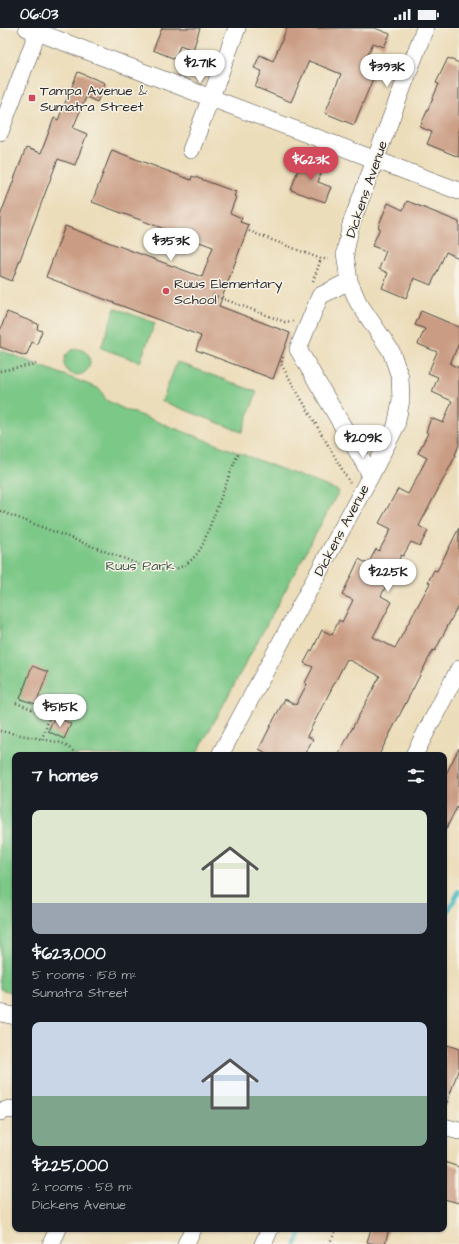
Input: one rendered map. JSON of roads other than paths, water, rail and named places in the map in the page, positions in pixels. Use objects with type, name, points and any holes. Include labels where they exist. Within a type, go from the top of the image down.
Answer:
[{"type":"street","points":[[191,150],[237,28]]},
{"type":"street","name":"Dickens Avenue","points":[[222,752],[396,426],[402,400],[400,377],[391,351],[358,302],[350,281],[346,253],[351,224],[425,28]]},
{"type":"street","points":[[0,132],[34,29],[210,98],[459,191]]},
{"type":"street","points":[[350,281],[320,296],[298,348],[371,475]]},
{"type":"street","points":[[416,752],[459,669]]},
{"type":"street","points":[[0,1013],[12,1015]]},
{"type":"street","points":[[0,1112],[12,1110]]},
{"type":"street","points":[[447,1128],[459,1131]]},
{"type":"street","points":[[51,1244],[57,1232]]},
{"type":"street","points":[[186,1244],[192,1232]]},
{"type":"street","points":[[263,1244],[269,1232]]},
{"type":"waterway","points":[[447,913],[459,891]]},
{"type":"waterway","points":[[296,1244],[302,1232]]},
{"type":"place","name":"Tampa Avenue & Sumatra Street","points":[[32,98]]},
{"type":"place","name":"Ruus Elementary School","points":[[166,291]]},
{"type":"park label","name":"Ruus Park","points":[[140,565]]}]
